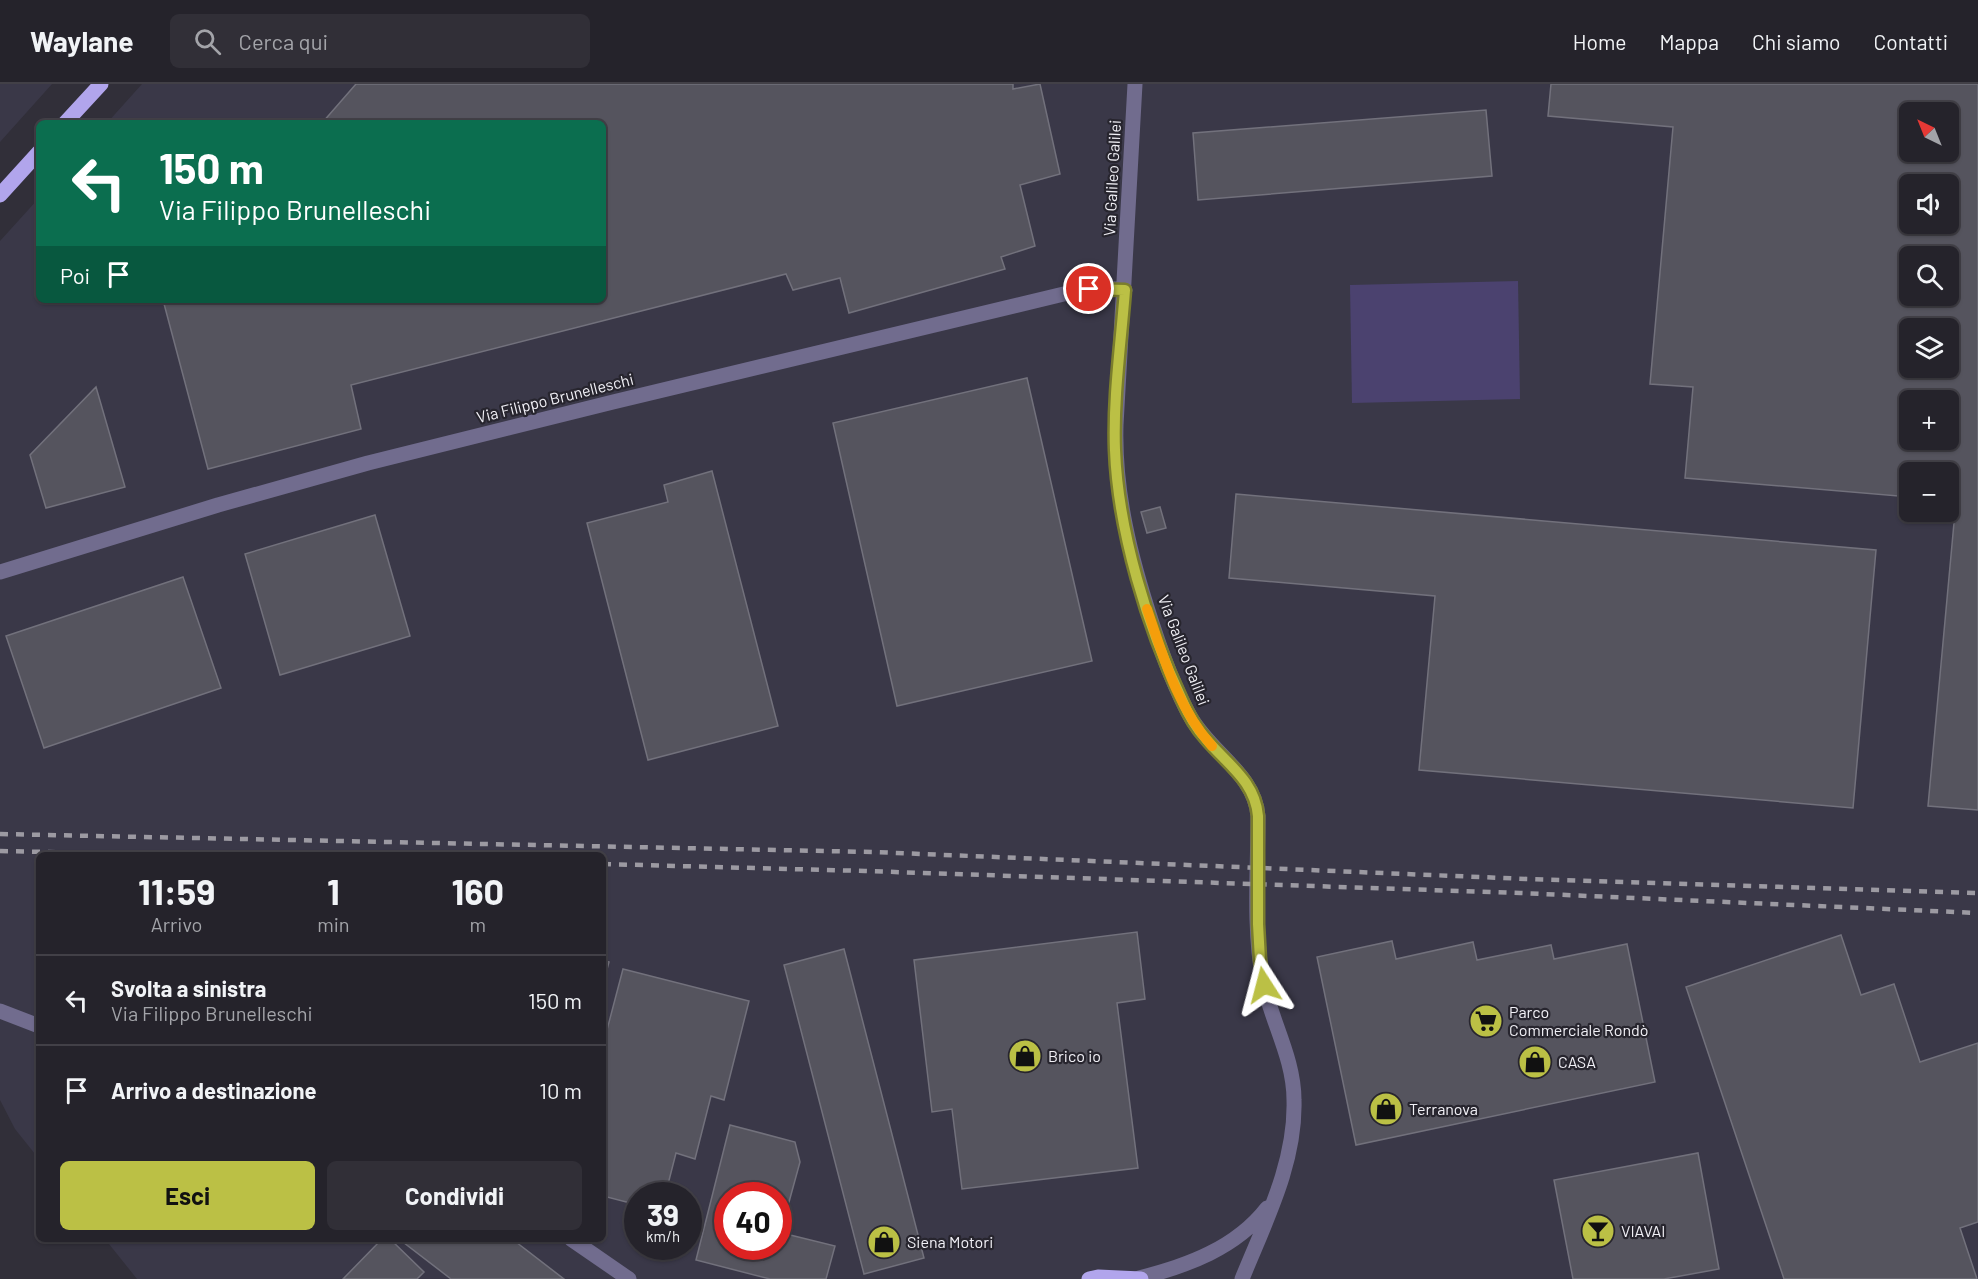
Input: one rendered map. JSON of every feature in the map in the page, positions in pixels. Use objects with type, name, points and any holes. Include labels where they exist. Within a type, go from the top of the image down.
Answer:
[{"type":"main road","points":[[68,120],[101,84]]},
{"type":"main road","points":[[0,195],[36,155]]},
{"type":"main road","points":[[1089,1279],[1098,1277],[1140,1279]]},
{"type":"street","name":"Via Galileo Galilei","points":[[1135,84],[1115,447],[1121,504],[1132,553],[1155,633],[1183,702],[1204,737],[1249,785],[1256,800],[1260,960],[1264,985],[1291,1070],[1294,1099],[1288,1158],[1242,1279]]},
{"type":"street","name":"Via Filippo Brunelleschi","points":[[0,572],[312,478],[602,404],[1072,292],[1105,288],[1125,290]]},
{"type":"street","points":[[0,1011],[36,1025]]},
{"type":"street","name":"Via Galileo Galilei","points":[[1140,1279],[1172,1270],[1211,1253],[1249,1228],[1273,1201]]},
{"type":"street","points":[[575,1242],[629,1279]]},
{"type":"shaded area","points":[[0,84],[52,84],[0,142]]},
{"type":"shaded area","points":[[142,84],[1978,84],[1978,1279],[137,1279],[107,1242],[606,1242],[606,852],[36,852],[36,1155],[15,1129],[0,1100],[0,241],[36,201],[36,303],[606,303],[606,120],[110,120]]},
{"type":"shaded area","points":[[1518,281],[1520,399],[1352,403],[1350,285]]},
{"type":"building","points":[[356,84],[1013,84],[1013,89],[1040,84],[1060,174],[1020,185],[1035,246],[1001,257],[1005,269],[849,313],[840,278],[793,290],[786,274],[351,385],[361,429],[208,469],[164,303],[606,303],[606,120],[325,120]]},
{"type":"building","points":[[1551,84],[1978,84],[1978,810],[1928,806],[1954,522],[1959,522],[1959,462],[1899,462],[1899,496],[1685,478],[1693,387],[1650,384],[1673,127],[1548,116]]},
{"type":"building","points":[[1486,110],[1492,176],[1198,200],[1193,133]]},
{"type":"building","points":[[1027,378],[1092,661],[897,706],[833,423]]},
{"type":"building","points":[[96,387],[125,487],[46,508],[30,455]]},
{"type":"building","points":[[712,471],[778,726],[648,760],[587,523],[668,502],[664,485]]},
{"type":"building","points":[[1236,494],[1876,550],[1853,808],[1419,770],[1435,596],[1229,578]]},
{"type":"building","points":[[1160,507],[1166,528],[1147,533],[1141,512]]},
{"type":"building","points":[[375,515],[410,636],[280,675],[245,554]]},
{"type":"building","points":[[183,577],[221,688],[44,748],[6,636]]},
{"type":"building","name":"Brico io","points":[[1137,932],[1145,999],[1117,1003],[1138,1168],[962,1189],[952,1109],[932,1112],[914,960]]},
{"type":"building","points":[[1841,935],[1861,995],[1894,984],[1920,1062],[1978,1043],[1978,1222],[1960,1228],[1977,1279],[1784,1279],[1686,987]]},
{"type":"building","name":"Parco Commerciale Rondò","points":[[1392,941],[1396,959],[1473,942],[1477,960],[1551,945],[1554,959],[1627,944],[1655,1082],[1356,1145],[1317,957]]},
{"type":"building","points":[[844,949],[924,1258],[864,1274],[784,965]]},
{"type":"building","points":[[623,969],[749,1001],[724,1100],[711,1096],[695,1159],[676,1153],[669,1182],[624,1182],[624,1201],[606,1197],[606,1034]]},
{"type":"building","points":[[730,1125],[795,1142],[800,1162],[792,1191],[792,1182],[716,1182]]},
{"type":"building","points":[[1698,1153],[1719,1269],[1664,1279],[1573,1279],[1554,1180]]},
{"type":"building","points":[[714,1189],[714,1260],[792,1260],[792,1235],[835,1246],[826,1279],[770,1279],[696,1260],[702,1260],[702,1236]]},
{"type":"building","points":[[379,1242],[393,1242],[424,1272],[417,1279],[343,1279]]},
{"type":"building","points":[[403,1242],[516,1242],[564,1279],[451,1279]]},
{"type":"railway","points":[[0,834],[874,852],[1527,879],[1978,893]]},
{"type":"railway","points":[[0,851],[49,852]]},
{"type":"railway","points":[[606,864],[1520,893],[1978,913]]},
{"type":"slow traffic","points":[[1147,609],[1164,659],[1183,702],[1197,727],[1212,746]]},
{"type":"place","name":"Parco Commerciale Rondò","points":[[1486,1021]]},
{"type":"place","name":"Brico io","points":[[1025,1056]]},
{"type":"place","name":"CASA","points":[[1535,1062]]},
{"type":"place","name":"Terranova","points":[[1386,1109]]},
{"type":"place","name":"VIAVAI","points":[[1598,1231]]},
{"type":"place","name":"Siena Motori","points":[[884,1242]]},
{"type":"route","points":[[1089,289],[1125,290],[1117,401],[1116,465],[1125,524],[1155,633],[1176,687],[1191,717],[1204,737],[1249,785],[1256,800],[1258,924],[1264,985]]}]
